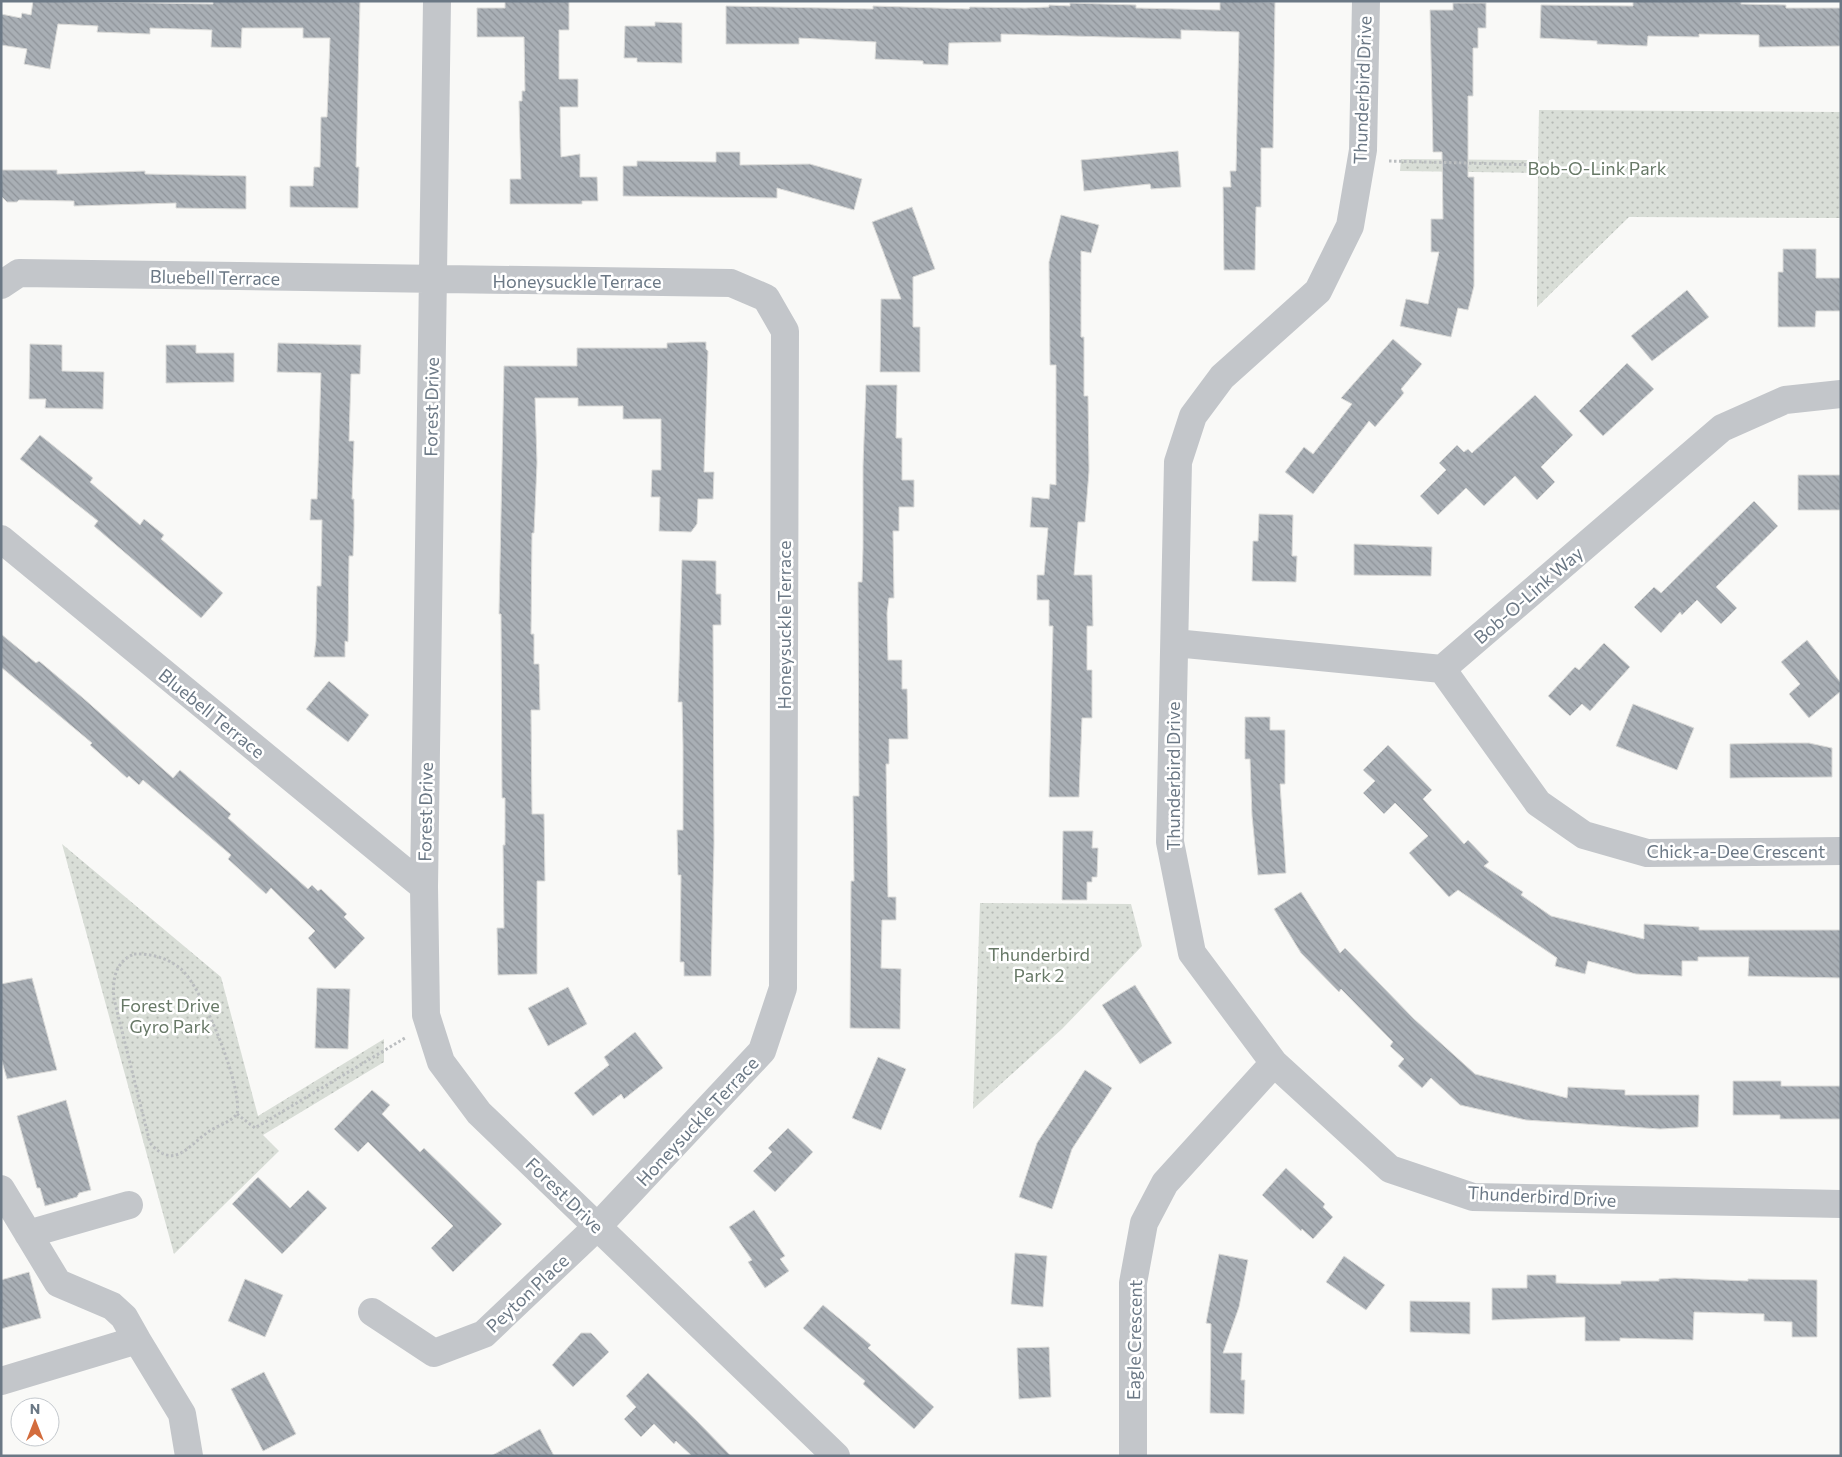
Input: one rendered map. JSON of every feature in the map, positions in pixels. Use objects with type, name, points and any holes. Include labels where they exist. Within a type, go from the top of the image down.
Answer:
[{"type":"street","name":"Forest Drive","points":[[436,1],[424,887],[426,1015],[441,1062],[479,1113],[836,1456]]},
{"type":"street","name":"Thunderbird Drive","points":[[1366,1],[1361,160],[1350,226],[1318,291],[1222,377],[1192,416],[1178,462],[1170,842],[1192,953],[1274,1063],[1390,1169],[1473,1197],[1841,1204]]},
{"type":"street","name":"Bluebell Terrace","points":[[1,285],[19,273],[433,280]]},
{"type":"street","name":"Honeysuckle Terrace","points":[[433,280],[731,283],[766,298],[785,331],[783,988],[762,1051],[598,1226]]},
{"type":"street","name":"Bob-O-Link Way","points":[[1442,669],[1722,428],[1785,400],[1841,394]]},
{"type":"street","name":"Bluebell Terrace","points":[[1,538],[424,887]]},
{"type":"street","points":[[1174,643],[1442,669]]},
{"type":"street","name":"Chick-a-Dee Crescent","points":[[1442,669],[1538,802],[1584,835],[1647,853],[1841,851]]},
{"type":"street","name":"Eagle Crescent","points":[[1133,1456],[1133,1283],[1144,1223],[1165,1183],[1274,1063]]},
{"type":"street","points":[[1,1189],[58,1284],[112,1306],[124,1317],[182,1414],[188,1456]]},
{"type":"street","points":[[28,1234],[129,1205]]},
{"type":"street","name":"Peyton Place","points":[[372,1312],[434,1353],[484,1334],[598,1226]]},
{"type":"street","points":[[1,1381],[137,1340]]},
{"type":"path","points":[[1361,160],[1539,165]]},
{"type":"path","points":[[143,954],[157,956],[179,968],[191,980],[209,1017],[233,1075],[239,1098],[238,1114],[211,1130],[181,1154],[165,1155],[150,1144],[114,999],[115,974],[118,966],[125,958],[143,954]]},
{"type":"path","points":[[238,1114],[254,1128],[429,1024]]},
{"type":"green space","name":"Bob-O-Link Park","points":[[1539,110],[1841,112],[1841,218],[1629,217],[1537,307],[1538,173],[1400,171],[1401,159],[1538,160]]},
{"type":"green space","name":"Forest Drive Gyro Park","points":[[62,844],[221,977],[258,1116],[384,1039],[384,1062],[263,1135],[279,1151],[174,1254]]},
{"type":"green space","name":"Thunderbird Park 2","points":[[980,903],[1131,904],[1142,946],[1062,1029],[973,1109]]},
{"type":"building","points":[[33,1],[213,4],[213,1],[360,1],[356,167],[359,167],[358,208],[290,207],[290,186],[313,186],[314,167],[320,167],[321,117],[327,117],[330,38],[303,38],[303,28],[242,28],[241,48],[211,47],[212,30],[150,28],[150,34],[97,32],[98,26],[58,24],[50,69],[24,64],[27,49],[1,45],[1,14],[21,18],[22,13],[31,15]]},
{"type":"building","points":[[505,1],[569,1],[569,30],[559,30],[559,79],[578,79],[578,107],[560,107],[561,157],[580,154],[580,177],[597,177],[598,201],[582,201],[582,204],[510,204],[510,179],[521,179],[519,101],[522,101],[522,91],[525,91],[524,37],[477,37],[477,8],[505,8]]},
{"type":"building","points":[[1220,1],[1275,2],[1273,148],[1261,148],[1261,207],[1256,207],[1255,270],[1224,270],[1223,187],[1231,187],[1230,171],[1236,171],[1239,32],[1181,30],[1181,39],[1001,34],[1001,42],[949,43],[948,65],[923,64],[923,61],[875,59],[876,42],[799,38],[799,44],[726,44],[726,6],[873,9],[873,6],[969,9],[970,7],[1025,8],[1049,7],[1049,5],[1070,6],[1070,3],[1136,5],[1136,8],[1220,10]]},
{"type":"building","points":[[1633,1],[1741,2],[1741,4],[1786,5],[1786,8],[1841,8],[1841,46],[1759,47],[1759,35],[1699,34],[1699,37],[1648,36],[1647,46],[1597,44],[1597,41],[1540,38],[1541,5],[1633,6]]},
{"type":"building","points":[[1453,3],[1486,3],[1486,28],[1478,28],[1478,48],[1473,48],[1473,96],[1468,96],[1468,177],[1474,177],[1474,286],[1468,310],[1458,308],[1451,337],[1400,326],[1406,299],[1428,304],[1439,252],[1431,252],[1431,219],[1443,219],[1442,152],[1433,152],[1430,10],[1453,10]]},
{"type":"building","points":[[655,22],[682,23],[682,63],[637,62],[637,58],[624,58],[625,26],[655,26]]},
{"type":"building","points":[[1178,151],[1181,187],[1151,189],[1150,184],[1084,191],[1081,160]]},
{"type":"building","points":[[716,152],[740,152],[740,165],[810,164],[862,179],[854,210],[777,188],[777,198],[623,196],[623,166],[637,166],[637,161],[716,162]]},
{"type":"building","points":[[2,170],[57,170],[57,174],[145,171],[145,174],[246,176],[246,209],[176,208],[176,203],[74,206],[74,201],[19,200],[17,202],[7,202],[1,196]]},
{"type":"building","points":[[912,207],[935,269],[913,277],[913,327],[920,327],[920,372],[880,372],[881,299],[901,299],[872,222]]},
{"type":"building","points":[[1061,215],[1099,225],[1091,253],[1081,251],[1081,337],[1084,337],[1084,396],[1088,396],[1089,471],[1085,522],[1078,522],[1074,575],[1092,575],[1093,626],[1087,626],[1087,670],[1092,670],[1092,718],[1082,718],[1079,797],[1049,797],[1053,626],[1049,626],[1049,600],[1037,600],[1037,575],[1044,575],[1048,528],[1030,527],[1032,497],[1049,499],[1050,484],[1056,485],[1056,365],[1050,365],[1049,262]]},
{"type":"building","points":[[1783,249],[1816,249],[1816,278],[1841,278],[1841,311],[1816,311],[1815,327],[1778,327],[1778,272],[1783,272]]},
{"type":"building","points":[[1687,290],[1709,317],[1652,361],[1631,336]]},
{"type":"building","points":[[1393,339],[1422,364],[1401,389],[1404,393],[1375,427],[1369,421],[1313,494],[1285,472],[1304,447],[1313,454],[1352,404],[1341,398]]},
{"type":"building","points":[[706,342],[706,349],[708,351],[704,472],[714,472],[713,499],[698,499],[697,524],[691,532],[659,531],[660,497],[651,497],[652,470],[661,470],[661,419],[623,419],[623,406],[578,406],[578,398],[535,398],[537,463],[534,533],[532,533],[531,634],[534,634],[534,664],[539,664],[540,710],[531,710],[532,814],[544,814],[545,881],[537,881],[537,974],[498,975],[497,928],[504,928],[503,845],[505,845],[505,798],[502,798],[501,614],[499,614],[504,366],[577,366],[577,348],[667,348],[667,343]]},
{"type":"building","points":[[278,343],[361,345],[360,374],[351,374],[349,441],[354,441],[352,499],[354,499],[354,528],[353,556],[349,556],[348,642],[345,641],[345,657],[314,657],[317,586],[321,586],[322,520],[310,520],[311,499],[317,499],[321,373],[277,372]]},
{"type":"building","points":[[30,344],[62,345],[62,371],[104,372],[103,409],[45,408],[46,399],[29,399]]},
{"type":"building","points":[[166,345],[196,345],[196,353],[234,353],[234,382],[166,383]]},
{"type":"building","points":[[1627,363],[1654,389],[1603,436],[1579,411]]},
{"type":"building","points":[[866,385],[897,385],[896,438],[902,438],[902,480],[914,480],[914,507],[899,507],[899,531],[893,531],[894,598],[889,598],[887,613],[888,660],[902,660],[902,689],[907,689],[908,739],[889,739],[889,764],[886,764],[888,897],[896,897],[896,920],[882,920],[881,968],[901,969],[900,1029],[850,1028],[851,881],[854,881],[853,796],[859,796],[858,582],[862,582]]},
{"type":"building","points":[[1535,395],[1573,435],[1541,467],[1555,482],[1537,500],[1515,476],[1484,506],[1466,488],[1438,515],[1420,496],[1446,470],[1439,463],[1457,445],[1464,452],[1468,449],[1472,453]]},
{"type":"building","points":[[40,435],[93,478],[90,482],[140,525],[144,519],[164,535],[161,539],[223,593],[201,618],[94,526],[98,521],[20,459]]},
{"type":"building","points":[[1798,475],[1841,475],[1841,510],[1798,510]]},
{"type":"building","points":[[1754,501],[1778,526],[1716,587],[1737,608],[1721,624],[1697,600],[1682,615],[1680,612],[1661,633],[1634,607],[1654,587],[1661,593]]},
{"type":"building","points":[[1259,514],[1293,515],[1292,556],[1297,556],[1296,582],[1252,581],[1253,541],[1258,541]]},
{"type":"building","points":[[1354,544],[1432,547],[1431,576],[1354,575]]},
{"type":"building","points":[[682,560],[716,561],[716,594],[721,594],[721,625],[713,625],[714,844],[711,976],[684,976],[684,962],[680,962],[681,875],[678,875],[677,830],[683,830],[682,702],[678,702]]},
{"type":"building","points":[[1,634],[36,663],[39,661],[173,778],[180,770],[231,814],[228,818],[308,889],[312,885],[318,891],[321,889],[347,914],[344,917],[365,938],[335,969],[308,938],[315,931],[271,888],[266,894],[228,859],[231,855],[143,780],[139,785],[129,776],[127,778],[90,745],[92,743],[1,667]]},
{"type":"building","points":[[1807,640],[1841,683],[1841,691],[1809,718],[1789,694],[1800,684],[1781,662]]},
{"type":"building","points":[[1604,643],[1630,667],[1590,711],[1582,704],[1570,716],[1548,696],[1575,667],[1579,670]]},
{"type":"building","points":[[329,681],[369,715],[348,742],[306,709]]},
{"type":"building","points":[[1633,704],[1694,728],[1677,770],[1616,746]]},
{"type":"building","points":[[1245,717],[1270,717],[1270,730],[1285,730],[1285,784],[1280,784],[1286,873],[1258,875],[1252,816],[1250,759],[1245,759]]},
{"type":"building","points":[[1809,743],[1832,748],[1832,777],[1730,778],[1730,744]]},
{"type":"building","points":[[1388,745],[1432,790],[1423,799],[1464,844],[1468,840],[1489,862],[1484,866],[1523,892],[1521,895],[1551,916],[1644,939],[1644,924],[1699,927],[1699,930],[1841,930],[1841,978],[1748,976],[1749,957],[1698,957],[1698,961],[1682,961],[1682,976],[1636,974],[1588,961],[1585,974],[1555,966],[1557,958],[1458,890],[1449,897],[1409,853],[1428,836],[1395,803],[1384,814],[1363,793],[1375,781],[1363,770]]},
{"type":"building","points":[[1063,831],[1093,831],[1092,848],[1098,848],[1097,877],[1092,877],[1092,882],[1087,882],[1087,900],[1062,900]]},
{"type":"building","points":[[1301,892],[1340,953],[1345,948],[1414,1019],[1475,1074],[1567,1098],[1568,1087],[1625,1090],[1625,1095],[1699,1095],[1698,1127],[1660,1129],[1526,1120],[1460,1105],[1431,1078],[1422,1088],[1398,1066],[1404,1059],[1390,1046],[1393,1042],[1341,989],[1339,992],[1301,953],[1274,909]]},
{"type":"building","points":[[32,978],[57,1070],[7,1079],[1,1058],[1,984]]},
{"type":"building","points":[[1135,985],[1172,1043],[1140,1064],[1102,1005]]},
{"type":"building","points":[[568,987],[587,1024],[548,1046],[528,1008]]},
{"type":"building","points":[[317,988],[350,989],[348,1049],[315,1048]]},
{"type":"building","points":[[635,1032],[663,1068],[624,1099],[621,1094],[593,1116],[574,1093],[609,1065],[604,1057]]},
{"type":"building","points":[[878,1057],[906,1069],[881,1130],[852,1118]]},
{"type":"building","points":[[1085,1070],[1112,1088],[1072,1149],[1052,1209],[1019,1197],[1037,1143]]},
{"type":"building","points":[[1733,1081],[1781,1081],[1781,1086],[1841,1086],[1841,1119],[1780,1119],[1780,1115],[1733,1115]]},
{"type":"building","points":[[372,1090],[390,1105],[382,1114],[420,1152],[424,1148],[502,1224],[453,1272],[431,1248],[453,1226],[368,1142],[358,1152],[334,1129]]},
{"type":"building","points":[[66,1100],[91,1190],[79,1193],[77,1197],[45,1206],[40,1188],[37,1188],[17,1116]]},
{"type":"building","points":[[788,1128],[813,1152],[775,1192],[753,1171],[772,1152],[768,1148]]},
{"type":"building","points":[[1286,1168],[1325,1204],[1323,1207],[1333,1217],[1313,1239],[1302,1229],[1301,1231],[1262,1195]]},
{"type":"building","points":[[258,1177],[290,1208],[308,1190],[327,1208],[282,1254],[232,1204]]},
{"type":"building","points":[[754,1210],[785,1256],[780,1259],[789,1271],[765,1288],[748,1262],[752,1260],[729,1227]]},
{"type":"building","points":[[1015,1253],[1047,1256],[1043,1307],[1011,1304]]},
{"type":"building","points":[[1219,1254],[1248,1260],[1239,1307],[1223,1353],[1242,1353],[1241,1380],[1245,1380],[1244,1414],[1210,1413],[1211,1324],[1206,1323]]},
{"type":"building","points":[[1344,1256],[1385,1285],[1366,1310],[1326,1282]]},
{"type":"building","points":[[29,1272],[41,1318],[1,1329],[1,1280]]},
{"type":"building","points":[[1527,1275],[1556,1275],[1556,1283],[1591,1284],[1621,1284],[1621,1281],[1659,1281],[1659,1279],[1674,1278],[1748,1281],[1748,1279],[1817,1280],[1817,1337],[1792,1337],[1792,1322],[1764,1321],[1764,1314],[1694,1312],[1693,1340],[1620,1338],[1620,1341],[1585,1341],[1585,1317],[1492,1320],[1492,1288],[1527,1288]]},
{"type":"building","points":[[245,1279],[283,1295],[265,1337],[228,1321]]},
{"type":"building","points":[[1410,1301],[1470,1302],[1470,1334],[1410,1332]]},
{"type":"building","points":[[823,1305],[871,1345],[868,1348],[934,1407],[914,1429],[863,1384],[865,1381],[803,1328]]},
{"type":"building","points":[[581,1333],[591,1333],[609,1352],[573,1387],[552,1365]]},
{"type":"building","points":[[1049,1347],[1051,1397],[1019,1399],[1017,1348]]},
{"type":"building","points":[[264,1372],[296,1434],[263,1451],[231,1389]]},
{"type":"building","points":[[648,1373],[731,1456],[692,1456],[676,1441],[674,1444],[654,1424],[641,1437],[624,1419],[636,1407],[626,1396]]},
{"type":"building","points":[[540,1429],[554,1456],[491,1456]]}]
